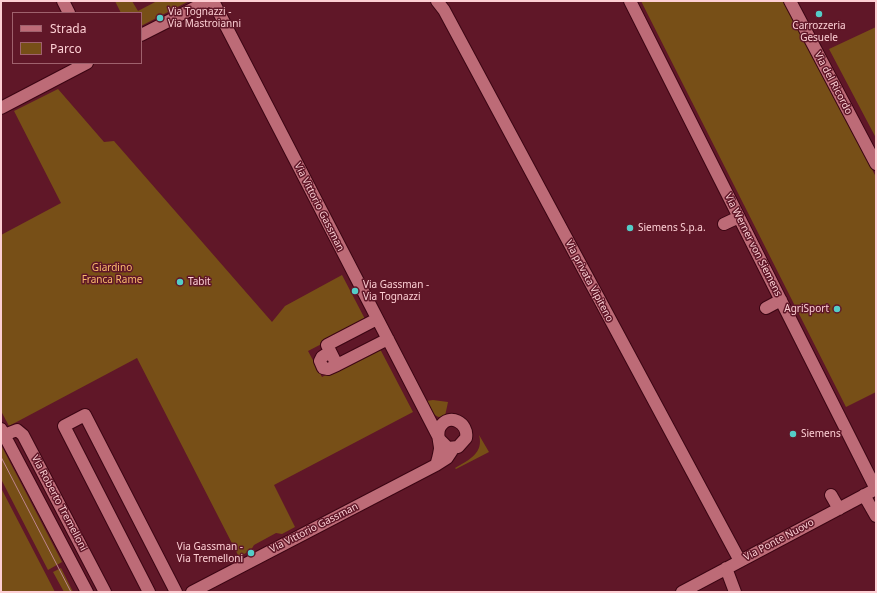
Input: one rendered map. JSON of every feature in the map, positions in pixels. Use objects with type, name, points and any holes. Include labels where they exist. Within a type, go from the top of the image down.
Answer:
[{"type":"street","points":[[63,1],[68,12]]},
{"type":"street","points":[[142,34],[208,1]]},
{"type":"street","name":"Via Vittorio Gassman","points":[[213,1],[377,319],[439,438],[445,446],[453,448],[460,447],[465,442],[467,435],[465,428],[461,423],[454,420],[444,423],[434,420],[426,413]]},
{"type":"street","name":"Via privata Vipiteno","points":[[437,1],[444,10],[740,561]]},
{"type":"street","name":"Via Werner von Siemens","points":[[630,1],[876,489]]},
{"type":"street","name":"Via del Ricordo","points":[[790,1],[876,164]]},
{"type":"street","points":[[1,108],[85,64]]},
{"type":"street","points":[[724,224],[739,217]]},
{"type":"street","points":[[766,308],[781,300]]},
{"type":"street","points":[[338,365],[328,344],[377,319]]},
{"type":"street","points":[[325,355],[320,361],[323,368],[328,369],[388,339]]},
{"type":"street","points":[[149,592],[64,426],[85,415],[176,592]]},
{"type":"street","points":[[436,465],[439,452],[439,431],[444,423]]},
{"type":"street","name":"Via Roberto Tremelloni","points":[[87,592],[3,432],[17,430],[24,435],[105,592]]},
{"type":"street","name":"Via Vittorio Gassman","points":[[192,592],[436,465],[446,458],[453,448]]},
{"type":"street","name":"Via Ponte Nuovo","points":[[682,592],[876,489]]},
{"type":"street","points":[[831,495],[838,509]]},
{"type":"street","points":[[864,495],[876,516]]},
{"type":"street","points":[[726,568],[735,592]]},
{"type":"green space","points":[[115,1],[132,1],[138,11],[157,1],[189,1],[142,25],[142,12],[120,12]]},
{"type":"green space","points":[[641,1],[785,1],[876,177],[876,392],[846,407]]},
{"type":"green space","points":[[876,27],[876,138],[829,49]]},
{"type":"green space","name":"Giardino Franca Rame","points":[[58,89],[104,142],[114,141],[272,322],[285,306],[342,275],[366,321],[308,351],[322,377],[379,347],[413,412],[274,485],[295,527],[282,534],[276,533],[254,545],[251,550],[239,557],[137,358],[9,426],[1,411],[1,235],[61,203],[14,111]]},
{"type":"green space","points":[[433,400],[448,402],[445,416],[438,417],[431,411],[426,401]]},
{"type":"green space","points":[[479,435],[489,452],[456,469],[455,468],[470,459],[477,451],[480,441]]},
{"type":"green space","points":[[1,445],[62,562],[48,570],[1,479]]},
{"type":"green space","points":[[1,488],[55,592],[1,592]]},
{"type":"green space","points":[[61,568],[73,592],[64,592],[53,572]]},
{"type":"tram line","points":[[1,457],[71,592]]},
{"type":"place","name":"Carrozzeria Gesuele","points":[[819,14]]},
{"type":"place","name":"Via Tognazzi - Via Mastroianni","points":[[160,18]]},
{"type":"place","name":"Siemens S.p.a.","points":[[630,228]]},
{"type":"place","name":"Tabit","points":[[180,282]]},
{"type":"place","name":"Via Gassman - Via Tognazzi","points":[[355,291]]},
{"type":"place","name":"AgriSport","points":[[837,309]]},
{"type":"place","name":"Siemens","points":[[793,434]]},
{"type":"place","name":"Via Gassman - Via Tremelloni","points":[[251,553]]}]
